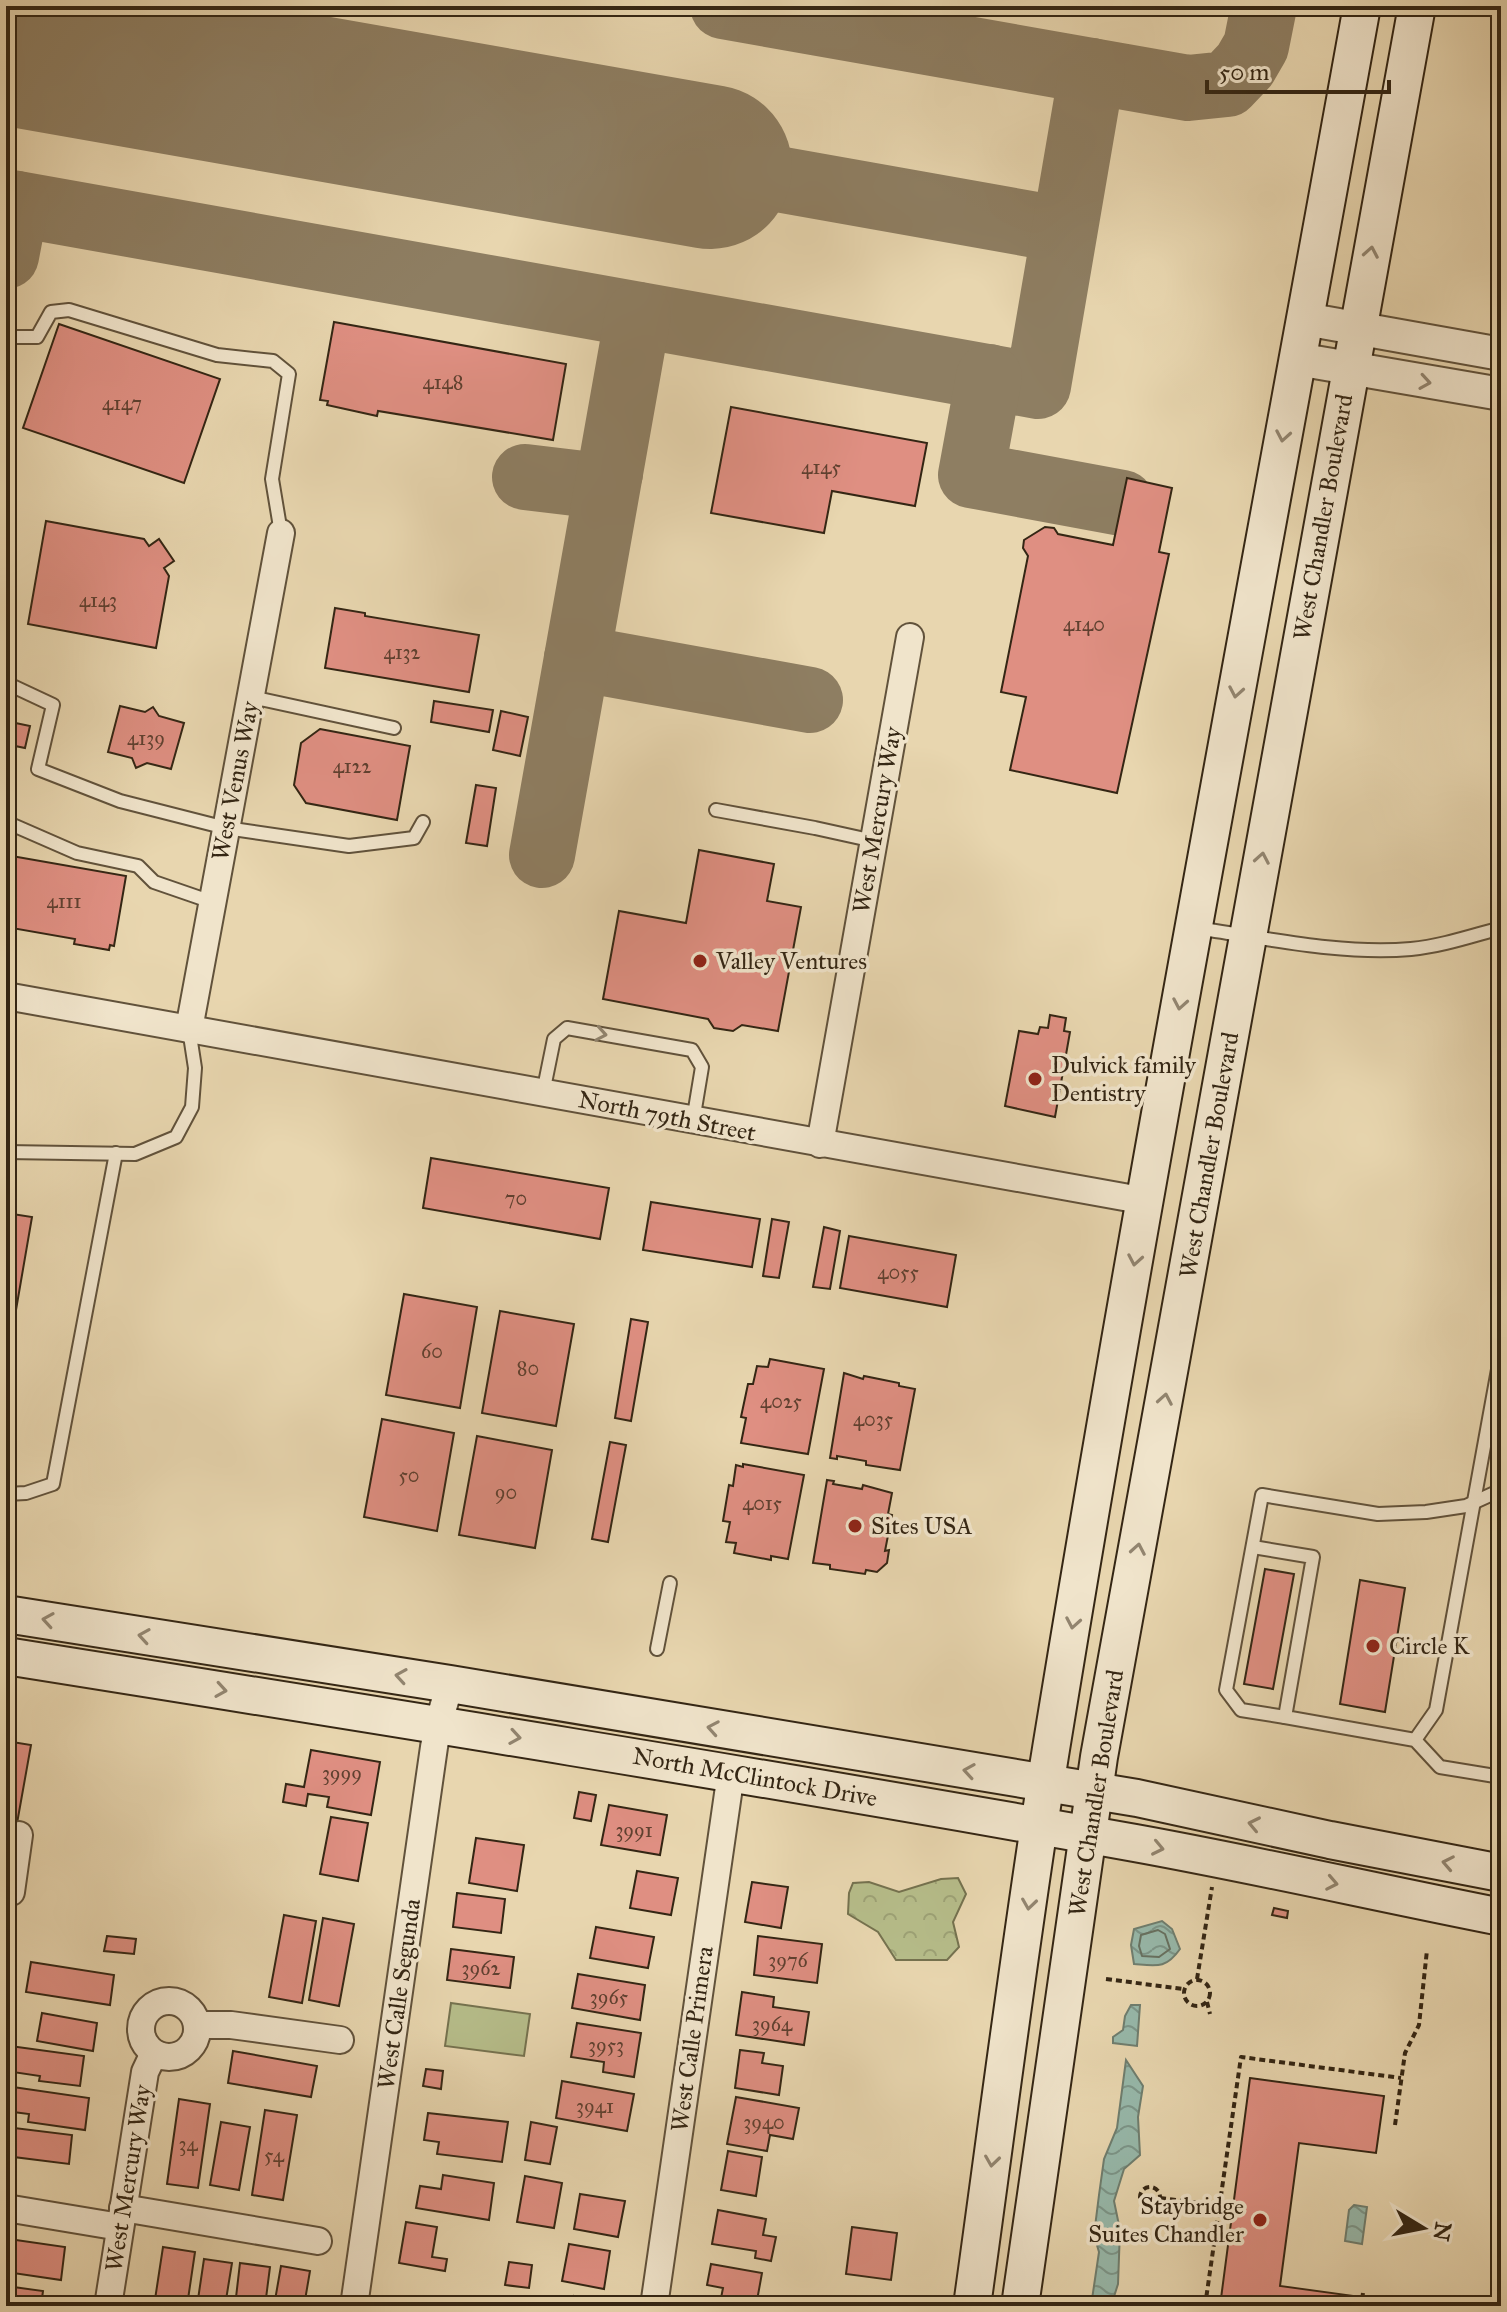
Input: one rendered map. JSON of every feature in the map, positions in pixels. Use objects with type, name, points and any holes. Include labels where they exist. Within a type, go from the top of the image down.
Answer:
[{"type":"main road","name":"West Chandler Boulevard","points":[[972,2306],[1046,1783],[1193,927],[1362,6]]},
{"type":"main road","name":"West Chandler Boulevard","points":[[1020,2306],[1094,1792],[1417,6]]},
{"type":"main road","name":"North McClintock Drive","points":[[6,1614],[1046,1783],[1501,1873]]},
{"type":"main road","name":"North McClintock Drive","points":[[6,1656],[731,1773],[1088,1835],[1501,1917]]},
{"type":"street","points":[[1305,319],[1501,354]]},
{"type":"street","points":[[1297,359],[1501,394]]},
{"type":"street","name":"West Venus Way","points":[[189,1029],[281,533]]},
{"type":"street","name":"West Mercury Way","points":[[820,1144],[910,637]]},
{"type":"street","name":"North 79th Street","points":[[6,996],[1146,1201]]},
{"type":"street","name":"West Calle Segunda","points":[[354,2306],[438,1725],[450,1684]]},
{"type":"street","name":"West Calle Primera","points":[[654,2306],[731,1773]]},
{"type":"street","points":[[11,1892],[10,1863],[19,1835]]},
{"type":"street","name":"West Mercury Way","points":[[163,2001],[181,2003],[189,2008],[198,2025],[194,2043],[188,2050],[171,2057],[154,2053],[147,2046],[141,2028],[143,2019],[154,2004],[163,2001]]},
{"type":"street","points":[[198,2025],[231,2025],[340,2040]]},
{"type":"street","name":"West Mercury Way","points":[[108,2306],[145,2072],[154,2053]]},
{"type":"street","points":[[6,2208],[121,2217],[318,2241]]},
{"type":"lane","points":[[6,337],[37,337],[51,312],[69,310],[217,355],[273,361],[289,374],[272,479],[281,533]]},
{"type":"lane","points":[[6,683],[53,705],[38,769],[120,801],[226,828],[349,846],[414,838],[423,822]]},
{"type":"lane","points":[[251,697],[394,728]]},
{"type":"lane","points":[[716,810],[874,841]]},
{"type":"lane","points":[[6,822],[77,853],[138,866],[154,882],[212,902]]},
{"type":"lane","points":[[1193,927],[1320,945],[1409,949],[1443,945],[1501,928]]},
{"type":"lane","points":[[543,1093],[554,1039],[567,1028],[692,1050],[702,1067],[693,1121]]},
{"type":"lane","points":[[6,1152],[135,1154],[176,1137],[192,1107],[195,1068],[189,1029]]},
{"type":"lane","points":[[6,1494],[26,1493],[53,1484],[116,1153]]},
{"type":"lane","points":[[1415,1740],[1436,1710],[1501,1353]]},
{"type":"lane","points":[[1501,1490],[1466,1506],[1378,1514],[1262,1495],[1226,1690],[1241,1710],[1415,1740],[1440,1767],[1501,1777]]},
{"type":"lane","points":[[1253,1547],[1313,1557],[1285,1717]]},
{"type":"lane","points":[[657,1649],[670,1583]]},
{"type":"path","points":[[1197,1979],[1212,1887]]},
{"type":"path","points":[[1395,2125],[1405,2053],[1419,2025],[1427,1950]]},
{"type":"path","points":[[1106,1979],[1183,1989]]},
{"type":"path","points":[[1207,2002],[1199,2006],[1190,2004],[1184,1998],[1183,1989],[1188,1982],[1197,1979],[1208,1985],[1210,2014]]},
{"type":"path","points":[[1205,2306],[1241,2057],[1401,2078]]},
{"type":"path","points":[[1151,2186],[1157,2189],[1160,2198],[1154,2206],[1147,2207],[1140,2199],[1140,2193],[1151,2186]]},
{"type":"path","points":[[1160,2198],[1221,2206]]},
{"type":"path","points":[[1361,2306],[1363,2293]]},
{"type":"green space","points":[[958,1878],[966,1894],[953,1922],[959,1947],[947,1960],[896,1960],[878,1932],[848,1914],[853,1883],[869,1882],[899,1892],[941,1879]]},
{"type":"green space","points":[[451,2003],[530,2014],[524,2056],[445,2046]]},
{"type":"water","points":[[1162,1921],[1172,1929],[1180,1949],[1160,1965],[1134,1964],[1131,1945],[1134,1929]]},
{"type":"water","points":[[1131,2005],[1140,2005],[1137,2046],[1113,2043],[1113,2037],[1123,2030]]},
{"type":"water","points":[[1126,2060],[1143,2086],[1138,2117],[1140,2155],[1124,2169],[1114,2201],[1120,2230],[1118,2284],[1111,2306],[1091,2306],[1099,2252],[1094,2235],[1104,2159],[1117,2128]]},
{"type":"water","points":[[1354,2205],[1367,2207],[1362,2244],[1345,2241],[1349,2210]]},
{"type":"building","points":[[334,322],[566,364],[553,440],[378,411],[377,416],[327,405],[328,401],[320,400]]},
{"type":"building","points":[[59,324],[220,379],[184,483],[23,428]]},
{"type":"building","points":[[731,407],[927,443],[915,506],[832,491],[824,533],[711,513]]},
{"type":"building","points":[[1127,478],[1172,488],[1159,552],[1169,554],[1117,793],[1010,770],[1026,697],[1001,692],[1028,556],[1023,548],[1024,540],[1045,527],[1054,528],[1058,534],[1113,545]]},
{"type":"building","points":[[46,521],[144,539],[149,546],[159,539],[174,561],[164,568],[169,576],[156,648],[28,624]]},
{"type":"building","points":[[335,608],[479,635],[469,692],[325,668]]},
{"type":"building","points":[[434,701],[493,710],[489,732],[431,722]]},
{"type":"building","points":[[120,706],[145,712],[153,707],[159,716],[184,723],[171,769],[147,763],[136,768],[132,758],[108,752]]},
{"type":"building","points":[[501,711],[528,717],[520,756],[493,750]]},
{"type":"building","points":[[6,721],[30,726],[25,748],[15,746],[12,764],[6,763]]},
{"type":"building","points":[[320,729],[410,746],[397,820],[306,803],[294,785],[301,743]]},
{"type":"building","points":[[476,785],[496,788],[487,846],[466,843]]},
{"type":"building","name":"Valley Ventures","points":[[699,850],[774,864],[767,901],[801,907],[778,1031],[742,1025],[733,1031],[714,1028],[708,1019],[603,999],[619,911],[686,923]]},
{"type":"building","points":[[6,855],[126,876],[114,946],[110,945],[109,950],[74,944],[75,939],[6,927]]},
{"type":"building","name":"Dulvick family Dentistry","points":[[1050,1015],[1066,1018],[1064,1031],[1070,1032],[1055,1117],[1005,1106],[1019,1031],[1038,1034],[1040,1027],[1048,1028]]},
{"type":"building","points":[[431,1158],[609,1188],[600,1239],[423,1208]]},
{"type":"building","points":[[651,1202],[760,1219],[752,1267],[643,1250]]},
{"type":"building","points":[[6,1213],[32,1217],[6,1368]]},
{"type":"building","points":[[772,1219],[789,1222],[779,1278],[763,1276]]},
{"type":"building","points":[[824,1227],[840,1231],[830,1289],[813,1287]]},
{"type":"building","points":[[849,1236],[956,1255],[947,1307],[840,1288]]},
{"type":"building","points":[[404,1294],[477,1307],[460,1408],[386,1395]]},
{"type":"building","points":[[500,1311],[574,1324],[556,1426],[482,1413]]},
{"type":"building","points":[[631,1319],[648,1322],[631,1421],[615,1418]]},
{"type":"building","points":[[770,1359],[824,1369],[808,1454],[741,1443],[746,1418],[741,1417],[748,1384],[753,1384],[757,1366],[768,1367]]},
{"type":"building","points":[[844,1373],[915,1389],[900,1470],[866,1465],[866,1461],[837,1456],[837,1459],[830,1458]]},
{"type":"building","points":[[382,1419],[454,1433],[437,1531],[364,1517]]},
{"type":"building","points":[[477,1436],[552,1450],[535,1548],[459,1535]]},
{"type":"building","points":[[610,1442],[626,1445],[608,1542],[592,1539]]},
{"type":"building","points":[[743,1464],[804,1475],[788,1559],[771,1556],[771,1560],[734,1553],[736,1543],[726,1542],[730,1522],[723,1521],[729,1485],[733,1486],[736,1465],[743,1467]]},
{"type":"building","name":"Sites USA","points":[[827,1480],[834,1481],[833,1484],[862,1489],[863,1485],[892,1493],[888,1514],[892,1515],[885,1551],[889,1550],[887,1563],[877,1572],[866,1570],[865,1574],[813,1563]]},
{"type":"building","points":[[1265,1569],[1294,1574],[1273,1689],[1244,1684]]},
{"type":"building","name":"Circle K","points":[[1360,1580],[1405,1588],[1385,1712],[1340,1704]]},
{"type":"building","points":[[6,1741],[31,1745],[16,1829],[6,1827]]},
{"type":"building","points":[[311,1750],[380,1762],[371,1815],[327,1807],[329,1797],[308,1794],[306,1806],[283,1802],[286,1784],[304,1787]]},
{"type":"building","points":[[579,1792],[596,1795],[591,1821],[574,1818]]},
{"type":"building","points":[[609,1805],[667,1815],[660,1855],[601,1845]]},
{"type":"building","points":[[331,1817],[368,1823],[358,1881],[320,1874]]},
{"type":"building","points":[[476,1838],[524,1845],[517,1891],[469,1883]]},
{"type":"building","points":[[637,1871],[678,1878],[671,1915],[630,1908]]},
{"type":"building","points":[[752,1882],[788,1887],[781,1928],[745,1922]]},
{"type":"building","points":[[457,1893],[505,1899],[501,1933],[453,1927]]},
{"type":"building","points":[[1274,1908],[1288,1911],[1287,1918],[1272,1915]]},
{"type":"building","points":[[284,1915],[316,1921],[302,2003],[269,1997]]},
{"type":"building","points":[[323,1918],[354,1924],[339,2006],[309,2000]]},
{"type":"building","points":[[596,1927],[654,1937],[648,1968],[590,1958]]},
{"type":"building","points":[[107,1936],[136,1939],[134,1954],[104,1951]]},
{"type":"building","points":[[758,1936],[822,1944],[817,1983],[754,1975]]},
{"type":"building","points":[[451,1949],[514,1957],[510,1988],[447,1980]]},
{"type":"building","points":[[31,1962],[114,1975],[110,2005],[26,1992]]},
{"type":"building","points":[[578,1974],[645,1985],[640,2020],[572,2008]]},
{"type":"building","points":[[742,1992],[774,1997],[773,2007],[809,2012],[804,2045],[736,2035]]},
{"type":"building","points":[[42,2013],[97,2023],[93,2051],[37,2041]]},
{"type":"building","points":[[577,2023],[641,2033],[634,2077],[603,2072],[604,2062],[571,2057]]},
{"type":"building","points":[[10,2046],[84,2056],[80,2086],[39,2081],[40,2076],[6,2071]]},
{"type":"building","points":[[740,2050],[764,2053],[762,2063],[783,2066],[779,2095],[735,2088]]},
{"type":"building","points":[[233,2051],[317,2066],[311,2097],[228,2083]]},
{"type":"building","points":[[426,2069],[443,2071],[441,2089],[423,2086]]},
{"type":"building","name":"Staybridge Suites Chandler","points":[[1250,2078],[1384,2096],[1376,2153],[1299,2143],[1280,2286],[1354,2296],[1353,2306],[1220,2306]]},
{"type":"building","points":[[562,2081],[634,2094],[627,2131],[556,2118]]},
{"type":"building","points":[[6,2086],[89,2098],[85,2130],[28,2122],[29,2114],[6,2111]]},
{"type":"building","points":[[736,2097],[799,2108],[793,2139],[770,2135],[767,2151],[727,2144]]},
{"type":"building","points":[[179,2099],[210,2104],[198,2188],[167,2184]]},
{"type":"building","points":[[265,2110],[297,2115],[283,2200],[252,2195]]},
{"type":"building","points":[[428,2113],[508,2122],[502,2162],[437,2154],[439,2142],[424,2140]]},
{"type":"building","points":[[221,2122],[250,2127],[239,2190],[210,2185]]},
{"type":"building","points":[[531,2122],[557,2127],[550,2164],[525,2160]]},
{"type":"building","points":[[6,2127],[72,2135],[69,2164],[6,2156]]},
{"type":"building","points":[[728,2151],[762,2157],[756,2196],[721,2190]]},
{"type":"building","points":[[443,2175],[494,2183],[489,2220],[416,2208],[420,2186],[441,2189]]},
{"type":"building","points":[[525,2176],[562,2183],[554,2228],[517,2222]]},
{"type":"building","points":[[580,2194],[625,2201],[618,2237],[574,2229]]},
{"type":"building","points":[[718,2210],[766,2219],[763,2235],[776,2237],[771,2261],[755,2258],[756,2251],[712,2244]]},
{"type":"building","points":[[406,2222],[437,2227],[432,2257],[447,2259],[445,2271],[399,2263]]},
{"type":"building","points":[[852,2227],[897,2233],[891,2280],[846,2274]]},
{"type":"building","points":[[9,2239],[65,2247],[61,2280],[6,2272]]},
{"type":"building","points":[[569,2244],[610,2251],[604,2289],[562,2281]]},
{"type":"building","points":[[163,2247],[195,2252],[187,2306],[154,2306]]},
{"type":"building","points":[[204,2259],[232,2263],[225,2306],[197,2306]]},
{"type":"building","points":[[509,2262],[532,2265],[529,2288],[505,2285]]},
{"type":"building","points":[[240,2263],[270,2267],[265,2306],[235,2306]]},
{"type":"building","points":[[711,2264],[762,2273],[756,2306],[720,2303],[723,2288],[707,2285]]},
{"type":"building","points":[[281,2266],[310,2271],[304,2306],[274,2306]]},
{"type":"building","points":[[6,2286],[43,2291],[41,2306],[6,2306]]},
{"type":"building","points":[[574,2296],[604,2300],[603,2306],[573,2306]]},
{"type":"taxiway","points":[[723,6],[1188,88],[1227,84],[1245,65],[1256,46],[1264,6]]},
{"type":"taxiway","points":[[6,202],[1038,386],[1092,71]]},
{"type":"taxiway","points":[[710,167],[1064,230]]},
{"type":"taxiway","points":[[6,256],[16,204]]},
{"type":"taxiway","points":[[542,855],[638,315]]},
{"type":"taxiway","points":[[989,377],[971,475],[1122,503]]},
{"type":"taxiway","points":[[525,477],[592,485],[610,473]]},
{"type":"taxiway","points":[[577,658],[810,700]]},
{"type":"runway","points":[[6,43],[710,167]]},
{"type":"place","name":"Valley Ventures","points":[[700,961]]},
{"type":"place","name":"Dulvick family Dentistry","points":[[1035,1079]]},
{"type":"place","name":"Sites USA","points":[[855,1526]]},
{"type":"place","name":"Circle K","points":[[1373,1646]]},
{"type":"place","name":"Staybridge Suites Chandler","points":[[1260,2220]]}]
